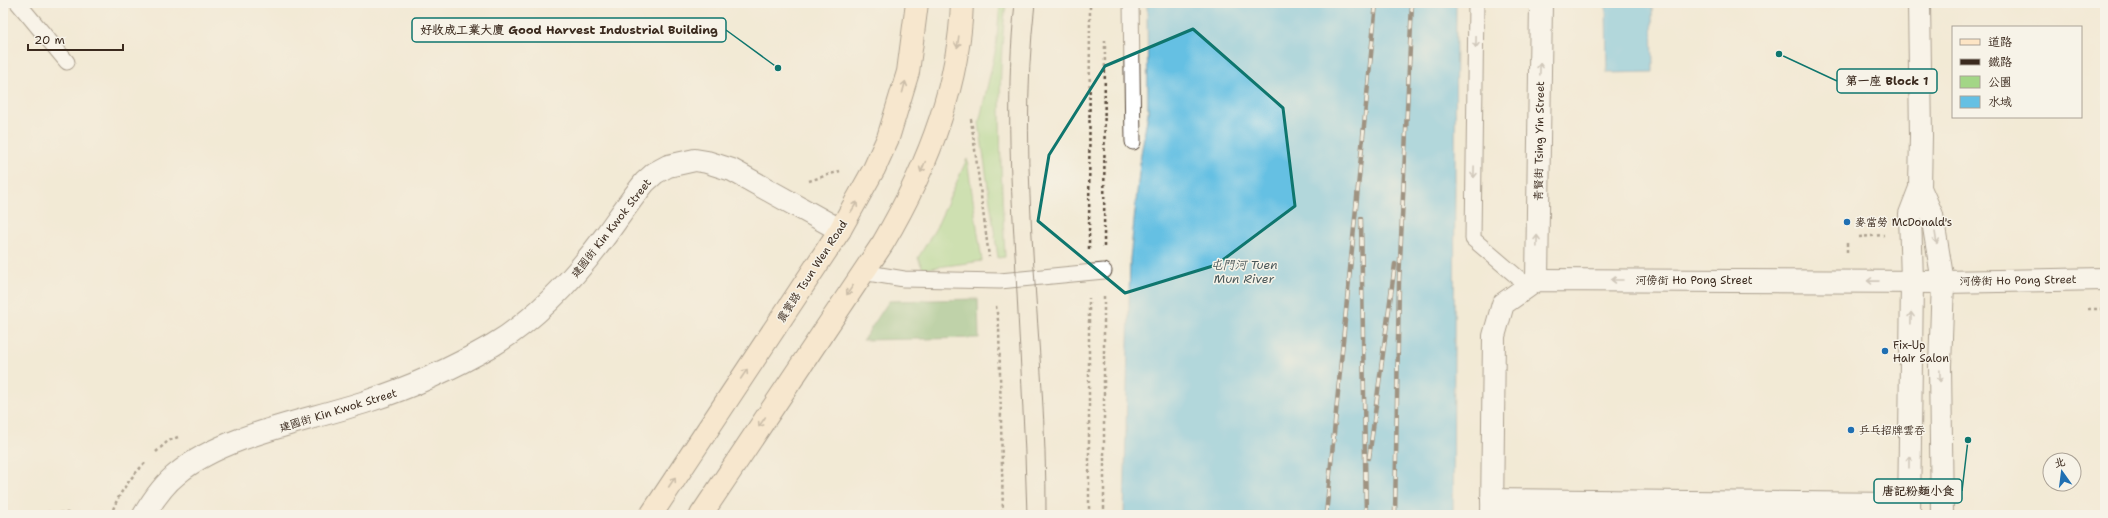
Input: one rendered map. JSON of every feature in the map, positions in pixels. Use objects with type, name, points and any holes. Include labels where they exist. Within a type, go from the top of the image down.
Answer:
[{"type":"main road","name":"震寰路 Tsun Wen Road","points":[[651,515],[840,230],[858,200],[888,138],[908,72],[917,3]]},
{"type":"main road","points":[[700,515],[901,212],[932,146],[952,78],[962,3]]},
{"type":"street","name":"青賢街 Tsing Yin Street","points":[[1532,283],[1541,3]]},
{"type":"street","points":[[1532,283],[1503,304],[1494,336],[1492,508],[1904,510],[1912,281],[1910,214],[1920,188],[1921,136],[1919,3]]},
{"type":"street","name":"建國街 Kin Kwok Street","points":[[144,515],[164,486],[177,474],[208,453],[265,432],[401,390],[460,363],[495,344],[526,321],[564,286],[586,261],[645,182],[655,173],[668,166],[695,160],[720,165],[840,230]]},
{"type":"street","points":[[1920,188],[1932,215],[1943,282],[1940,366],[1942,515]]},
{"type":"street","name":"河傍街 Ho Pong Street","points":[[1532,283],[1943,282],[2105,279]]},
{"type":"lane","points":[[18,3],[67,62]]},
{"type":"lane","points":[[1131,3],[1132,142]]},
{"type":"lane","points":[[1476,3],[1473,239],[1532,283]]},
{"type":"lane","points":[[862,272],[904,279],[993,281],[1097,272]]},
{"type":"path","points":[[1090,3],[1104,515]]},
{"type":"path","points":[[1089,515],[1105,34]]},
{"type":"path","points":[[971,119],[999,327],[1003,515]]},
{"type":"path","points":[[802,182],[841,171]]},
{"type":"path","points":[[152,457],[168,441],[183,435]]},
{"type":"path","points":[[111,515],[114,506],[130,478],[146,462]]},
{"type":"path","points":[[30,515],[46,512],[99,515]]},
{"type":"highlighted area","points":[[1193,29],[1283,108],[1295,206],[1216,265],[1125,293],[1038,221],[1049,155],[1105,66]]},
{"type":"green space","points":[[1000,3],[1006,3],[1000,98],[1005,257],[998,258],[979,123],[996,48]]},
{"type":"green space","points":[[967,159],[982,261],[923,269],[918,258],[937,226]]},
{"type":"green space","points":[[978,299],[979,338],[863,340],[889,301]]},
{"type":"water","name":"屯門河 Tuen Mun River","points":[[1147,3],[1456,3],[1453,515],[1124,515],[1130,259],[1141,154],[1148,113]]},
{"type":"water","points":[[1606,3],[1652,3],[1653,72],[1607,73]]},
{"type":"tram line","points":[[1015,3],[1010,66],[1010,160],[1027,515]]},
{"type":"tram line","points":[[1035,3],[1030,67],[1028,131],[1033,259],[1042,387],[1046,515]]},
{"type":"railway","points":[[1326,515],[1376,3]]},
{"type":"railway","points":[[1395,515],[1399,282],[1412,3]]},
{"type":"railway","points":[[1361,219],[1366,515]]},
{"type":"railway","points":[[1369,458],[1395,264]]},
{"type":"place","name":"第一座 Block 1","points":[[1779,54]]},
{"type":"place","name":"好收成工業大廈 Good Harvest Industrial Building","points":[[778,68]]},
{"type":"place","name":"麥當勞 McDonald's","points":[[1847,222]]},
{"type":"place","name":"Fix-Up Hair Salon","points":[[1885,351]]},
{"type":"place","name":"乒乓招牌雲吞","points":[[1851,430]]},
{"type":"place","name":"唐記粉麵小食","points":[[1968,440]]}]
